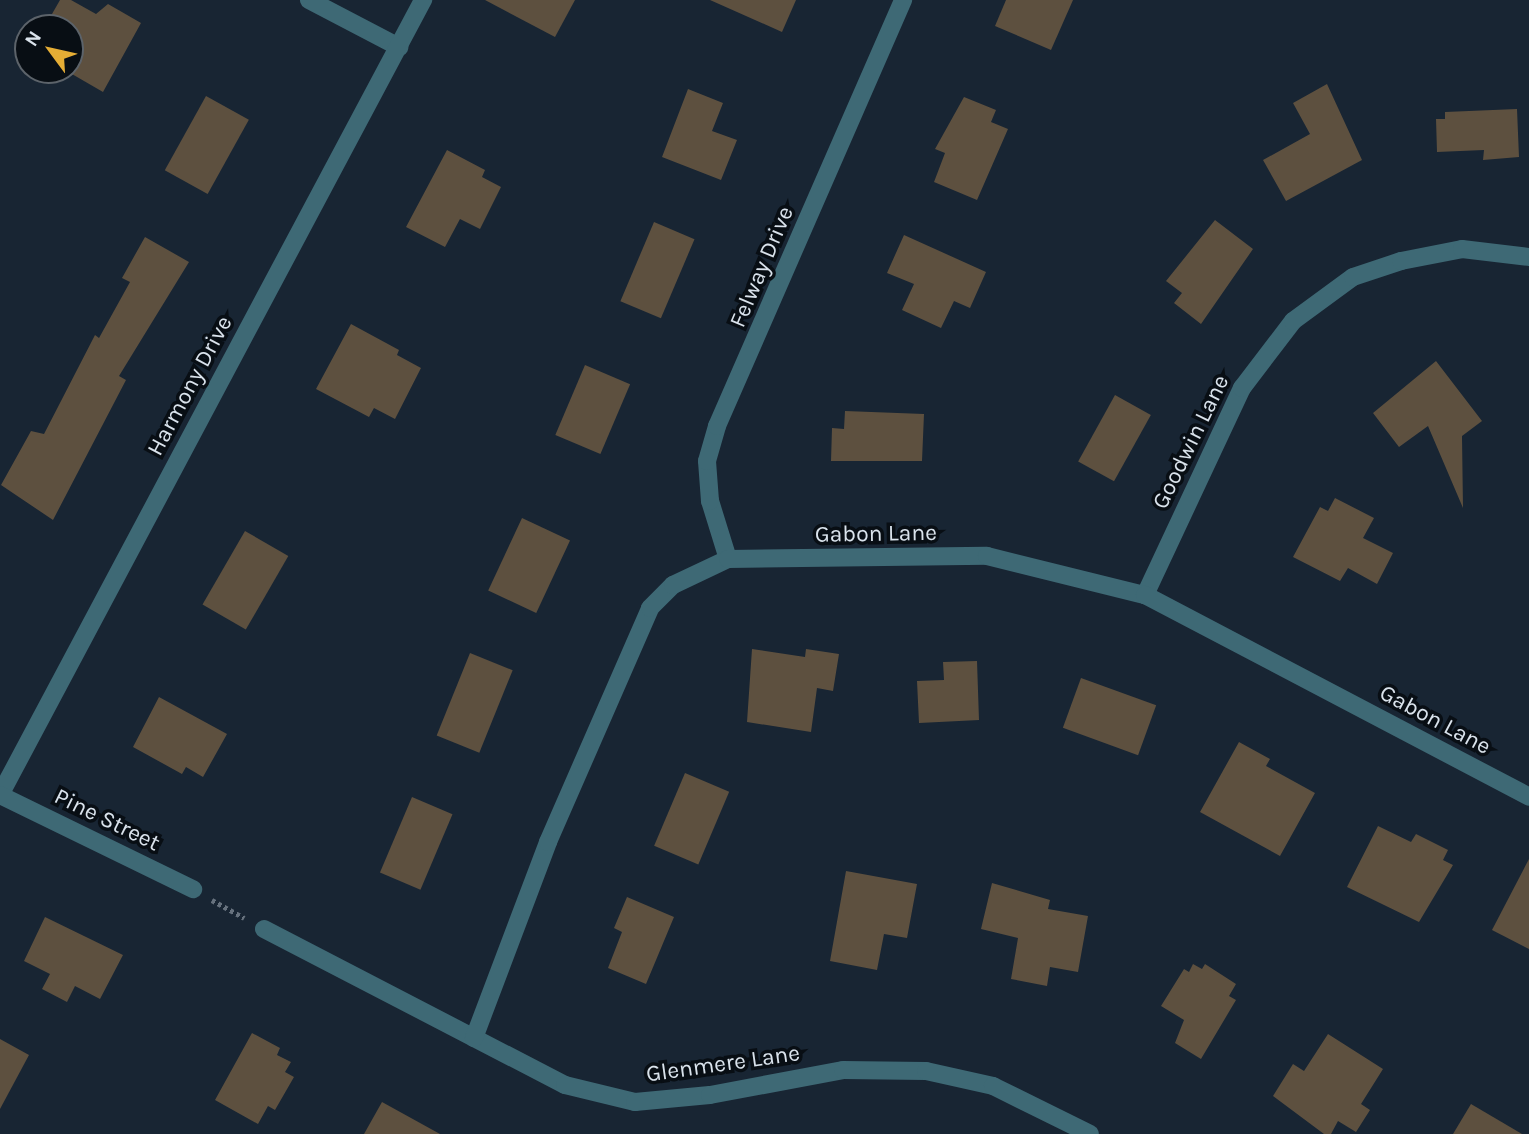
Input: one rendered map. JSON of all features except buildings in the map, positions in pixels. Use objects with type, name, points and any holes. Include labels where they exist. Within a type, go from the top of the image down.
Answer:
[{"type":"street","points":[[309,0],[399,47]]},
{"type":"street","name":"Harmony Drive","points":[[0,795],[423,0]]},
{"type":"street","name":"Felway Drive","points":[[728,559],[710,501],[707,461],[717,426],[903,0]]},
{"type":"street","name":"Goodwin Lane","points":[[1144,595],[1242,388],[1293,321],[1353,277],[1401,261],[1462,248],[1529,257]]},
{"type":"street","name":"Gabon Lane","points":[[474,1038],[548,842],[650,608],[673,585],[728,559],[987,556],[1144,595],[1529,797]]},
{"type":"street","name":"Pine Street","points":[[0,795],[193,889]]},
{"type":"street","name":"Glenmere Lane","points":[[264,929],[565,1085],[635,1102],[710,1095],[844,1070],[926,1071],[993,1086],[1090,1134]]},
{"type":"path","points":[[193,889],[264,929]]}]
